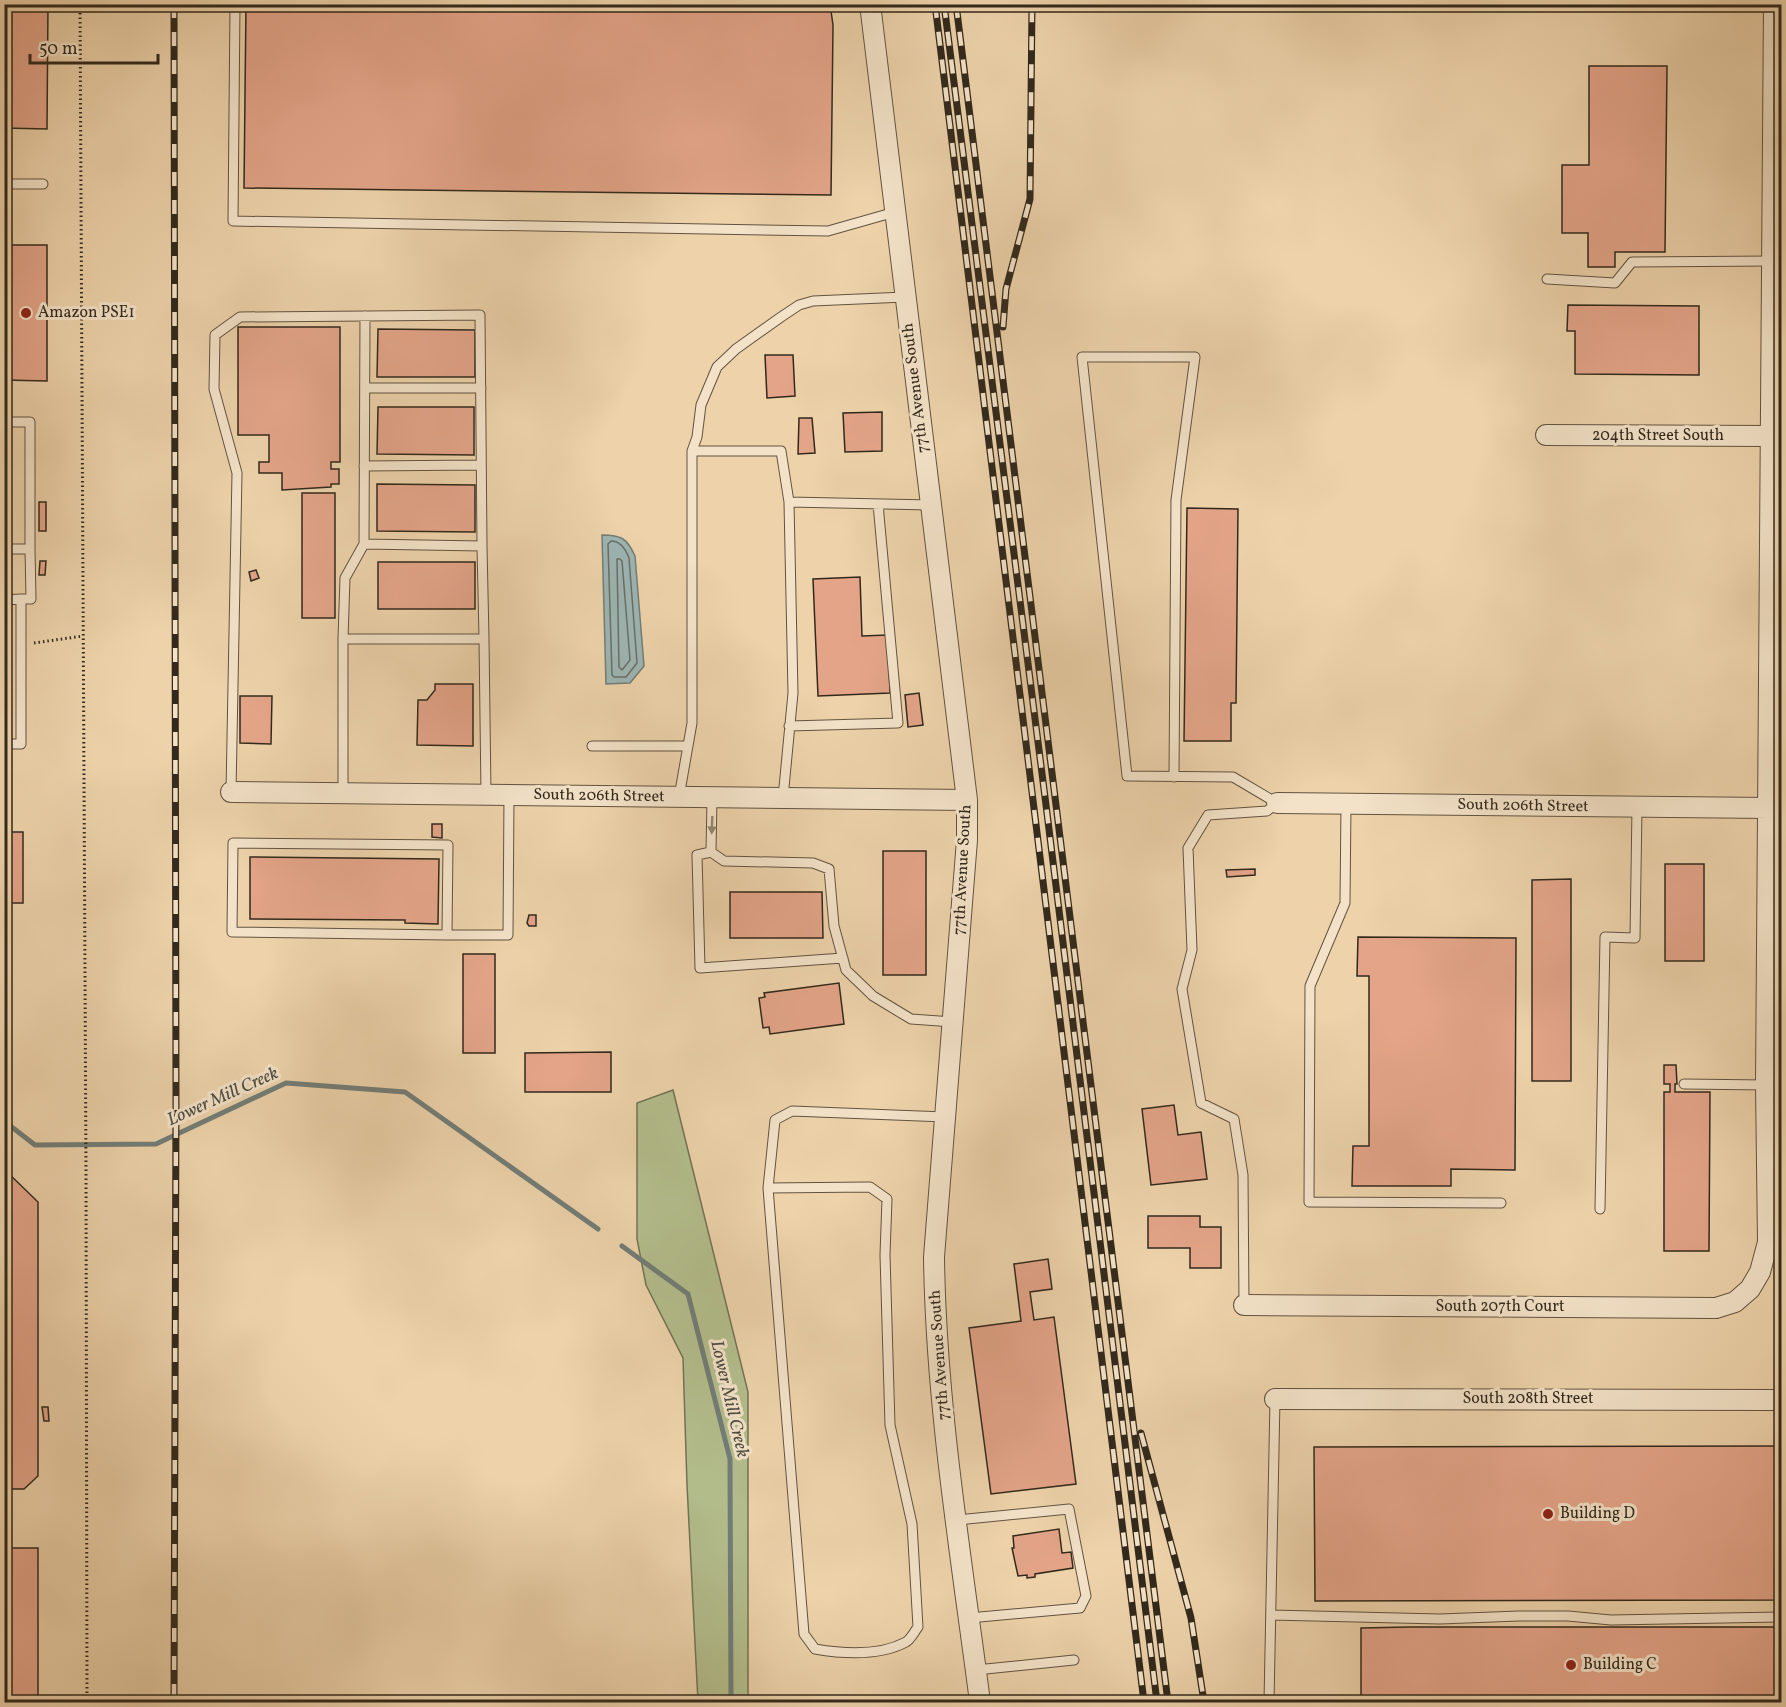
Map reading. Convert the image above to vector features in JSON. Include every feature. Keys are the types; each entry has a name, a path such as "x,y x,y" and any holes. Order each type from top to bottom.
{"street":[{"name":"77th Avenue South","path":"870,4 967,800 967,840 934,1257 934,1302 938,1370 980,1702"},
{"path":"1766,1085 1772,261 1777,185 1774,4"},
{"name":"204th Street South","path":"1546,435 1770,436"},
{"name":"South 206th Street","path":"231,792 967,800"},
{"name":"South 206th Street","path":"1277,803 1769,808"},
{"name":"South 207th Court","path":"1244,1305 1716,1308 1735,1302 1750,1289 1760,1272 1768,1242 1766,1085"},
{"name":"South 208th Street","path":"1275,1399 1782,1400"}],"lane":[{"path":"235,4 233,221 828,231 895,212"},
{"path":"4,184 43,184"},
{"path":"1547,279 1615,283 1632,262 1772,261"},
{"path":"679,797 692,723 692,451 698,437 701,405 717,367 736,349 799,305 813,301 905,297"},
{"path":"231,792 237,473 214,389 215,335 240,317 480,315 486,795"},
{"path":"343,793 345,578 364,544 365,316"},
{"path":"1174,777 1176,500 1195,357 1082,357 1127,776 1174,777 1233,777 1277,803 1267,811 1208,815 1188,848 1192,950 1182,989 1201,1103 1234,1119 1243,1175 1244,1305"},
{"path":"365,388 481,388"},
{"path":"4,422 30,422 31,599 4,600"},
{"path":"692,451 781,451 789,502 794,693 783,798"},
{"path":"364,466 481,465"},
{"path":"789,502 931,505"},
{"path":"789,726 898,723 878,504"},
{"path":"364,544 482,546"},
{"path":"4,549 30,549"},
{"path":"4,744 21,744 21,600"},
{"path":"343,639 484,639"},
{"path":"592,746 688,746"},
{"path":"447,934 448,845 233,843 232,932 508,935 509,795"},
{"path":"711,852 712,798"},
{"path":"1346,804 1346,903 1310,986 1310,1202 1501,1203"},
{"path":"1600,1209 1605,937 1635,938 1637,807"},
{"path":"843,958 700,968 697,855 711,852 724,861 813,863 829,869 834,926 843,958 846,970 873,996 911,1019 953,1022"},
{"path":"1684,1084 1766,1085"},
{"path":"768,1188 870,1187 887,1199 885,1255 890,1425 912,1524 918,1627 908,1641 885,1650 839,1653 815,1649 804,1634 768,1188 775,1120 792,1111 945,1117"},
{"path":"1269,1702 1275,1399"},
{"path":"957,1520 1069,1509 1086,1596 1080,1608 969,1618"},
{"path":"1271,1615 1440,1619 1568,1616 1611,1620 1782,1617"},
{"path":"976,1670 1074,1660"}],"path":[{"path":"80,4 87,1702"},
{"path":"21,645 83,636"}],"green space":[{"path":"673,1090 748,1392 748,1702 698,1702 683,1358 646,1285 637,1239 637,1103"}],"water":[{"path":"602,535 623,539 635,556 644,666 630,683 606,684"}],"building":[{"path":"4,4 48,4 47,129 4,128"},
{"path":"246,4 830,4 833,25 831,195 244,188"},
{"path":"1589,66 1667,66 1665,252 1615,252 1615,267 1588,267 1588,233 1562,233 1562,165 1589,165"},
{"name":"Amazon PSE1","path":"4,245 47,245 47,381 4,380"},
{"path":"1568,305 1699,306 1699,375 1575,374 1575,331 1567,331"},
{"path":"238,327 340,327 340,462 331,462 331,469 339,469 339,484 331,484 331,487 282,490 282,473 259,473 259,462 269,462 269,435 238,435"},
{"path":"378,329 475,330 475,377 377,377"},
{"path":"765,355 793,355 795,396 767,398"},
{"path":"378,407 474,407 474,455 377,454"},
{"path":"882,412 882,451 845,452 843,413"},
{"path":"799,418 812,418 815,453 798,454"},
{"path":"377,484 475,485 475,532 377,531"},
{"path":"302,493 335,493 335,618 302,618"},
{"path":"39,502 46,502 46,531 39,531"},
{"path":"1187,508 1238,509 1236,703 1231,703 1231,741 1184,741"},
{"path":"40,561 46,561 45,575 39,575"},
{"path":"378,562 475,562 475,609 378,609"},
{"path":"256,570 259,578 251,581 249,572"},
{"path":"860,577 862,636 888,635 890,693 818,696 813,579"},
{"path":"435,684 473,684 473,746 417,745 418,700 427,700 435,690"},
{"path":"919,693 923,725 908,727 905,695"},
{"path":"240,696 272,696 271,744 240,743"},
{"path":"432,824 442,824 442,838 432,837"},
{"path":"4,832 23,832 23,903 4,903"},
{"path":"883,851 926,851 926,975 883,975"},
{"path":"250,857 439,859 438,924 405,923 405,920 250,919"},
{"path":"1665,864 1704,864 1704,961 1665,961"},
{"path":"1255,869 1255,875 1227,877 1226,870"},
{"path":"1571,879 1571,1081 1532,1081 1532,880"},
{"path":"730,892 822,892 823,938 730,938"},
{"path":"529,915 536,915 536,926 529,926 527,923"},
{"path":"1358,937 1516,938 1515,1170 1451,1169 1451,1186 1352,1186 1353,1146 1369,1146 1369,976 1357,976"},
{"path":"463,954 495,954 495,1053 463,1053"},
{"path":"839,983 844,1024 770,1034 769,1027 763,1028 759,998 765,997 764,993"},
{"path":"611,1052 611,1092 525,1092 525,1053"},
{"path":"1664,1065 1676,1065 1675,1092 1710,1092 1709,1251 1664,1251 1664,1092 1670,1092 1670,1084 1664,1084"},
{"path":"1174,1105 1178,1135 1201,1132 1207,1179 1151,1185 1142,1109"},
{"path":"4,1169 38,1202 38,1476 24,1489 4,1489"},
{"path":"1148,1216 1200,1216 1200,1227 1221,1227 1221,1268 1190,1268 1190,1248 1148,1248"},
{"path":"1048,1259 1052,1289 1030,1292 1034,1320 1054,1317 1076,1484 991,1494 969,1328 1021,1321 1014,1264"},
{"path":"42,1407 48,1407 49,1421 44,1421"},
{"name":"Building D","path":"1782,1446 1782,1581 1779,1581 1779,1600 1315,1601 1314,1447"},
{"path":"1059,1529 1062,1553 1071,1552 1073,1568 1035,1574 1035,1577 1018,1576 1012,1548 1014,1548 1013,1536"},
{"path":"4,1548 38,1548 38,1702 4,1702"},
{"name":"Building C","path":"1782,1627 1782,1702 1361,1702 1361,1628"}],"waterway":[{"name":"Lower Mill Creek","path":"4,1121 35,1145 156,1144 286,1083 405,1092 598,1229"},
{"name":"Lower Mill Creek","path":"622,1246 688,1294 730,1459 731,1702"}],"railway":[{"path":"174,4 176,1102 174,1702"},
{"path":"935,4 1144,1702"},
{"path":"944,4 1157,1702"},
{"path":"956,4 1168,1702"},
{"path":"1003,327 1006,289 1030,199 1032,4"},
{"path":"1141,1433 1191,1618 1204,1702"}],"place":[{"name":"Amazon PSE1","path":"26,313"},
{"name":"Building D","path":"1548,1514"},
{"name":"Building C","path":"1571,1665"}]}
